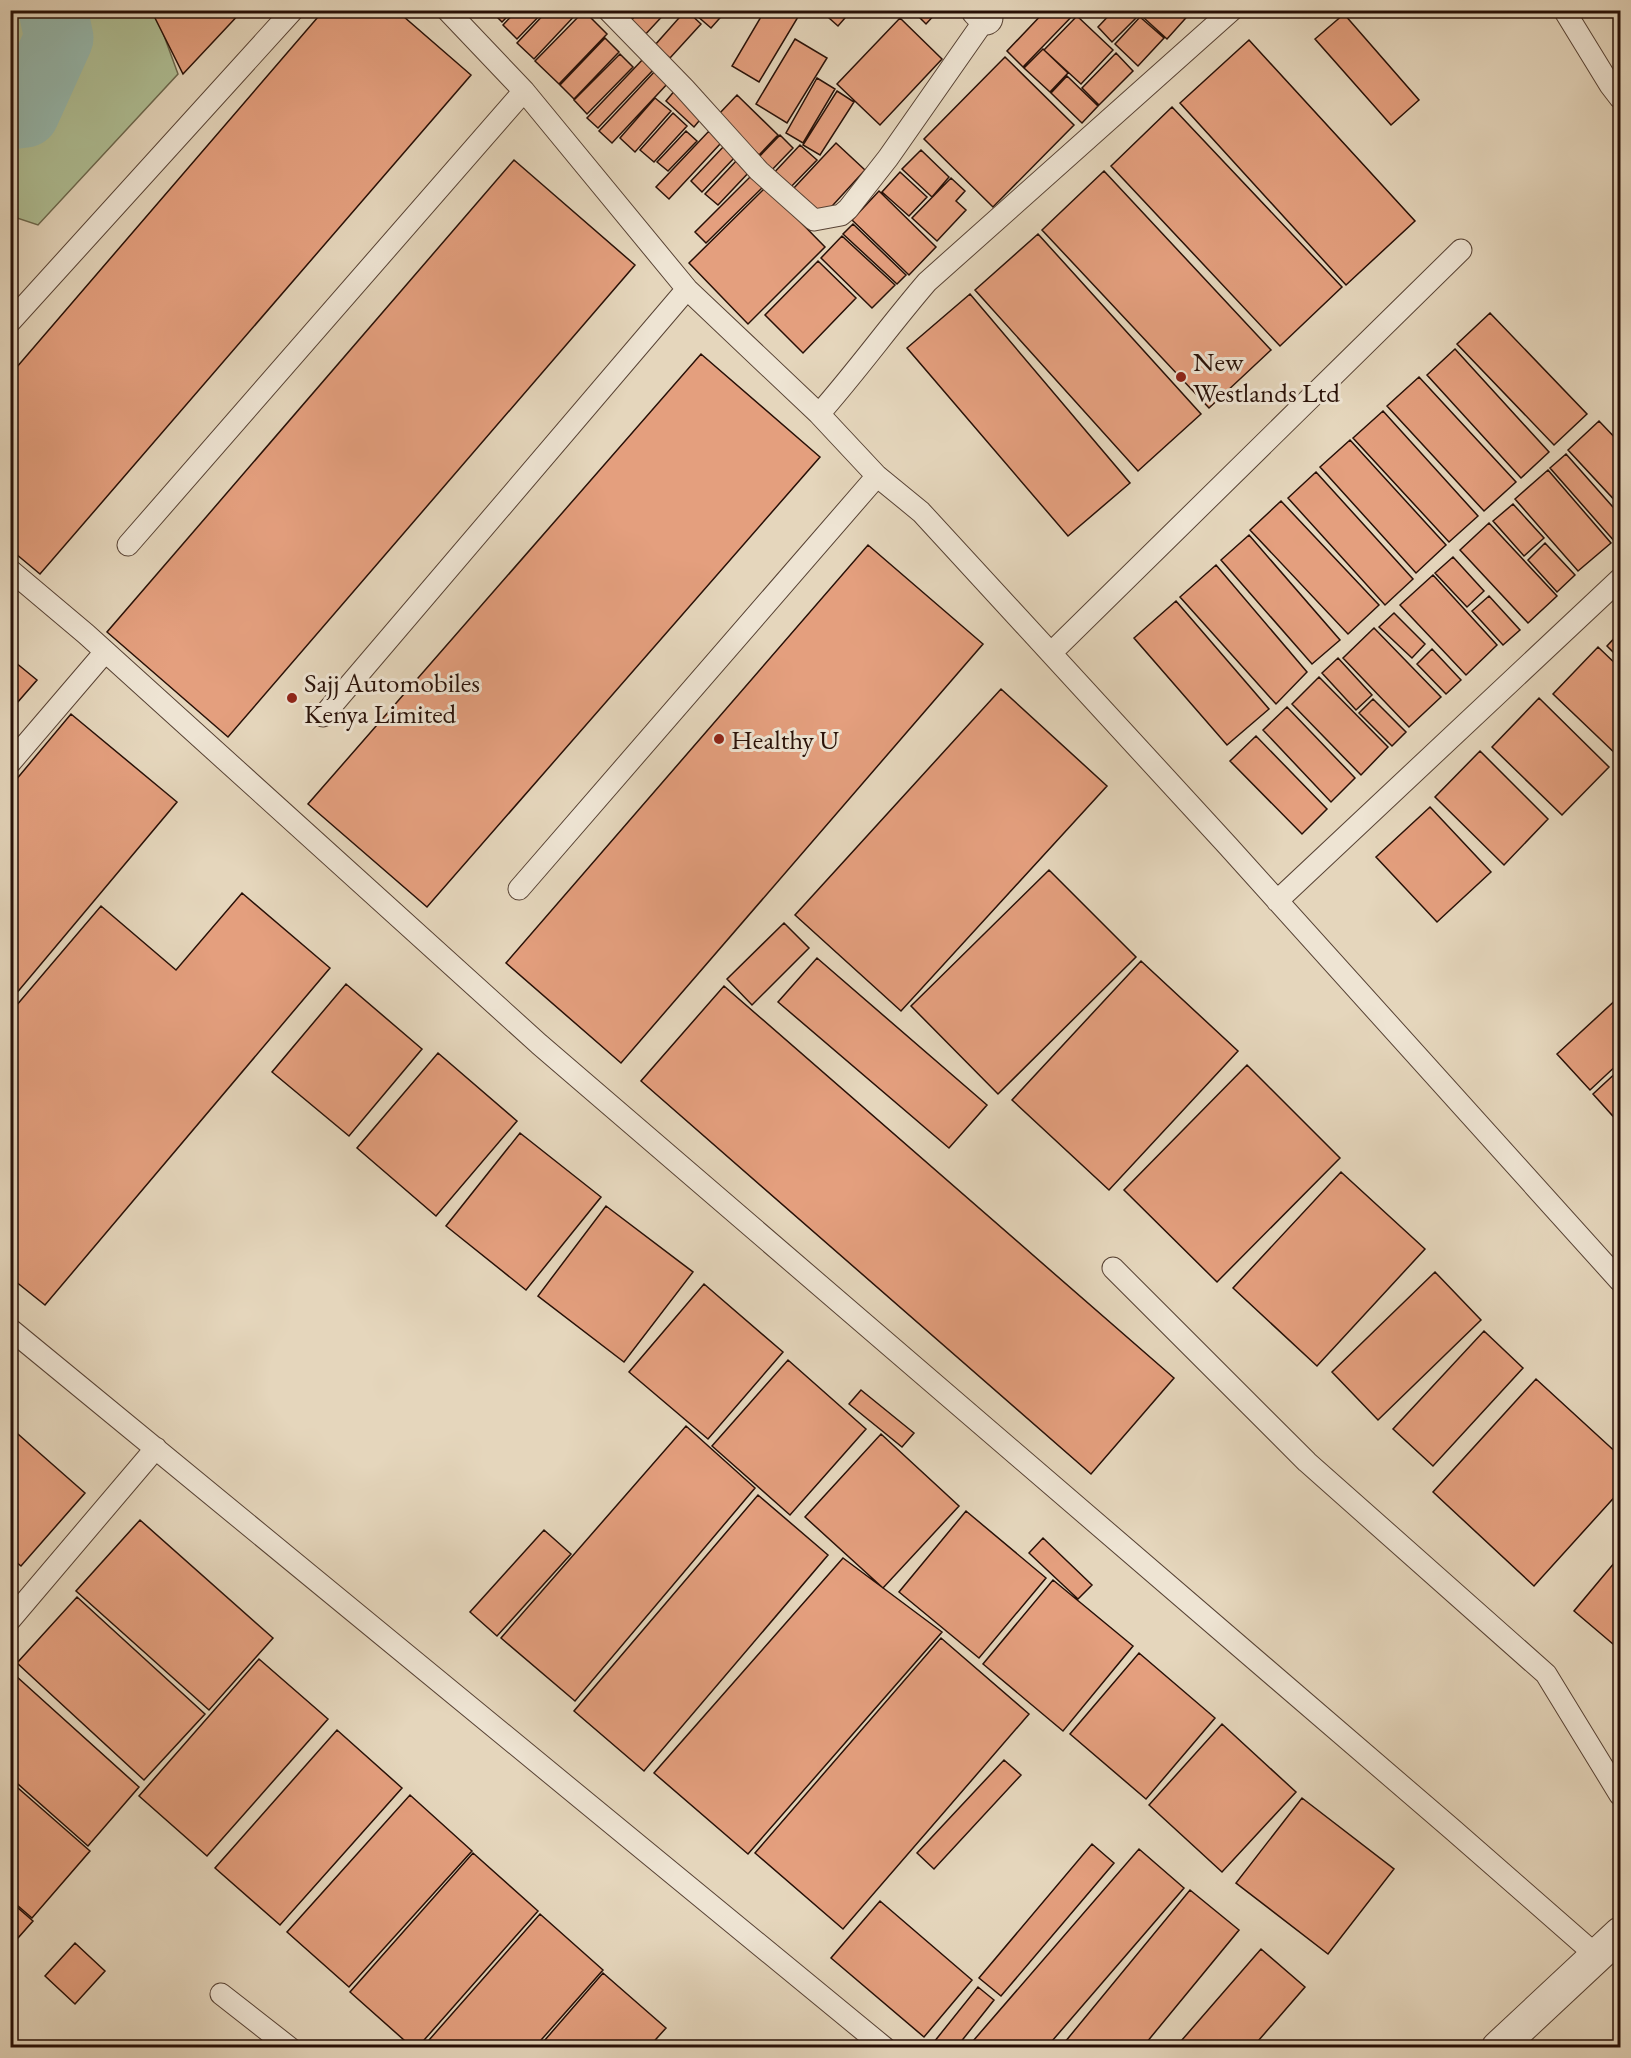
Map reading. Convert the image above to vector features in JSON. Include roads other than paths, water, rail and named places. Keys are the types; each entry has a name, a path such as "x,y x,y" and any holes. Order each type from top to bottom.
{"street":[{"path":"1498,2048 1620,1934"}],"lane":[{"path":"10,322 293,10"},
{"path":"447,10 524,91 687,289 819,414 878,476 921,512 1620,1281"},
{"path":"608,10 684,88 759,171 814,219 841,215 848,209 888,158 986,13"},
{"path":"819,414 852,377 899,314 927,282 1232,10"},
{"path":"1563,10 1620,98"},
{"path":"128,545 524,91"},
{"path":"1051,653 1461,250"},
{"path":"323,716 687,289"},
{"path":"519,890 878,476"},
{"path":"10,570 105,652 548,1051 1597,1956"},
{"path":"1277,901 1620,579"},
{"path":"10,763 105,652"},
{"path":"1113,1268 1307,1462 1546,1674 1620,1795"},
{"path":"10,1329 885,2048"},
{"path":"10,1620 156,1448"},
{"path":"221,1994 290,2048"}],"waterway":[{"path":"10,115 25,113 59,38 53,10"}],"place":[{"name":"New Westlands Ltd","path":"1181,377"},
{"name":"Sajj Automobiles Kenya Limited","path":"292,698"},
{"name":"Healthy U","path":"719,739"}]}
